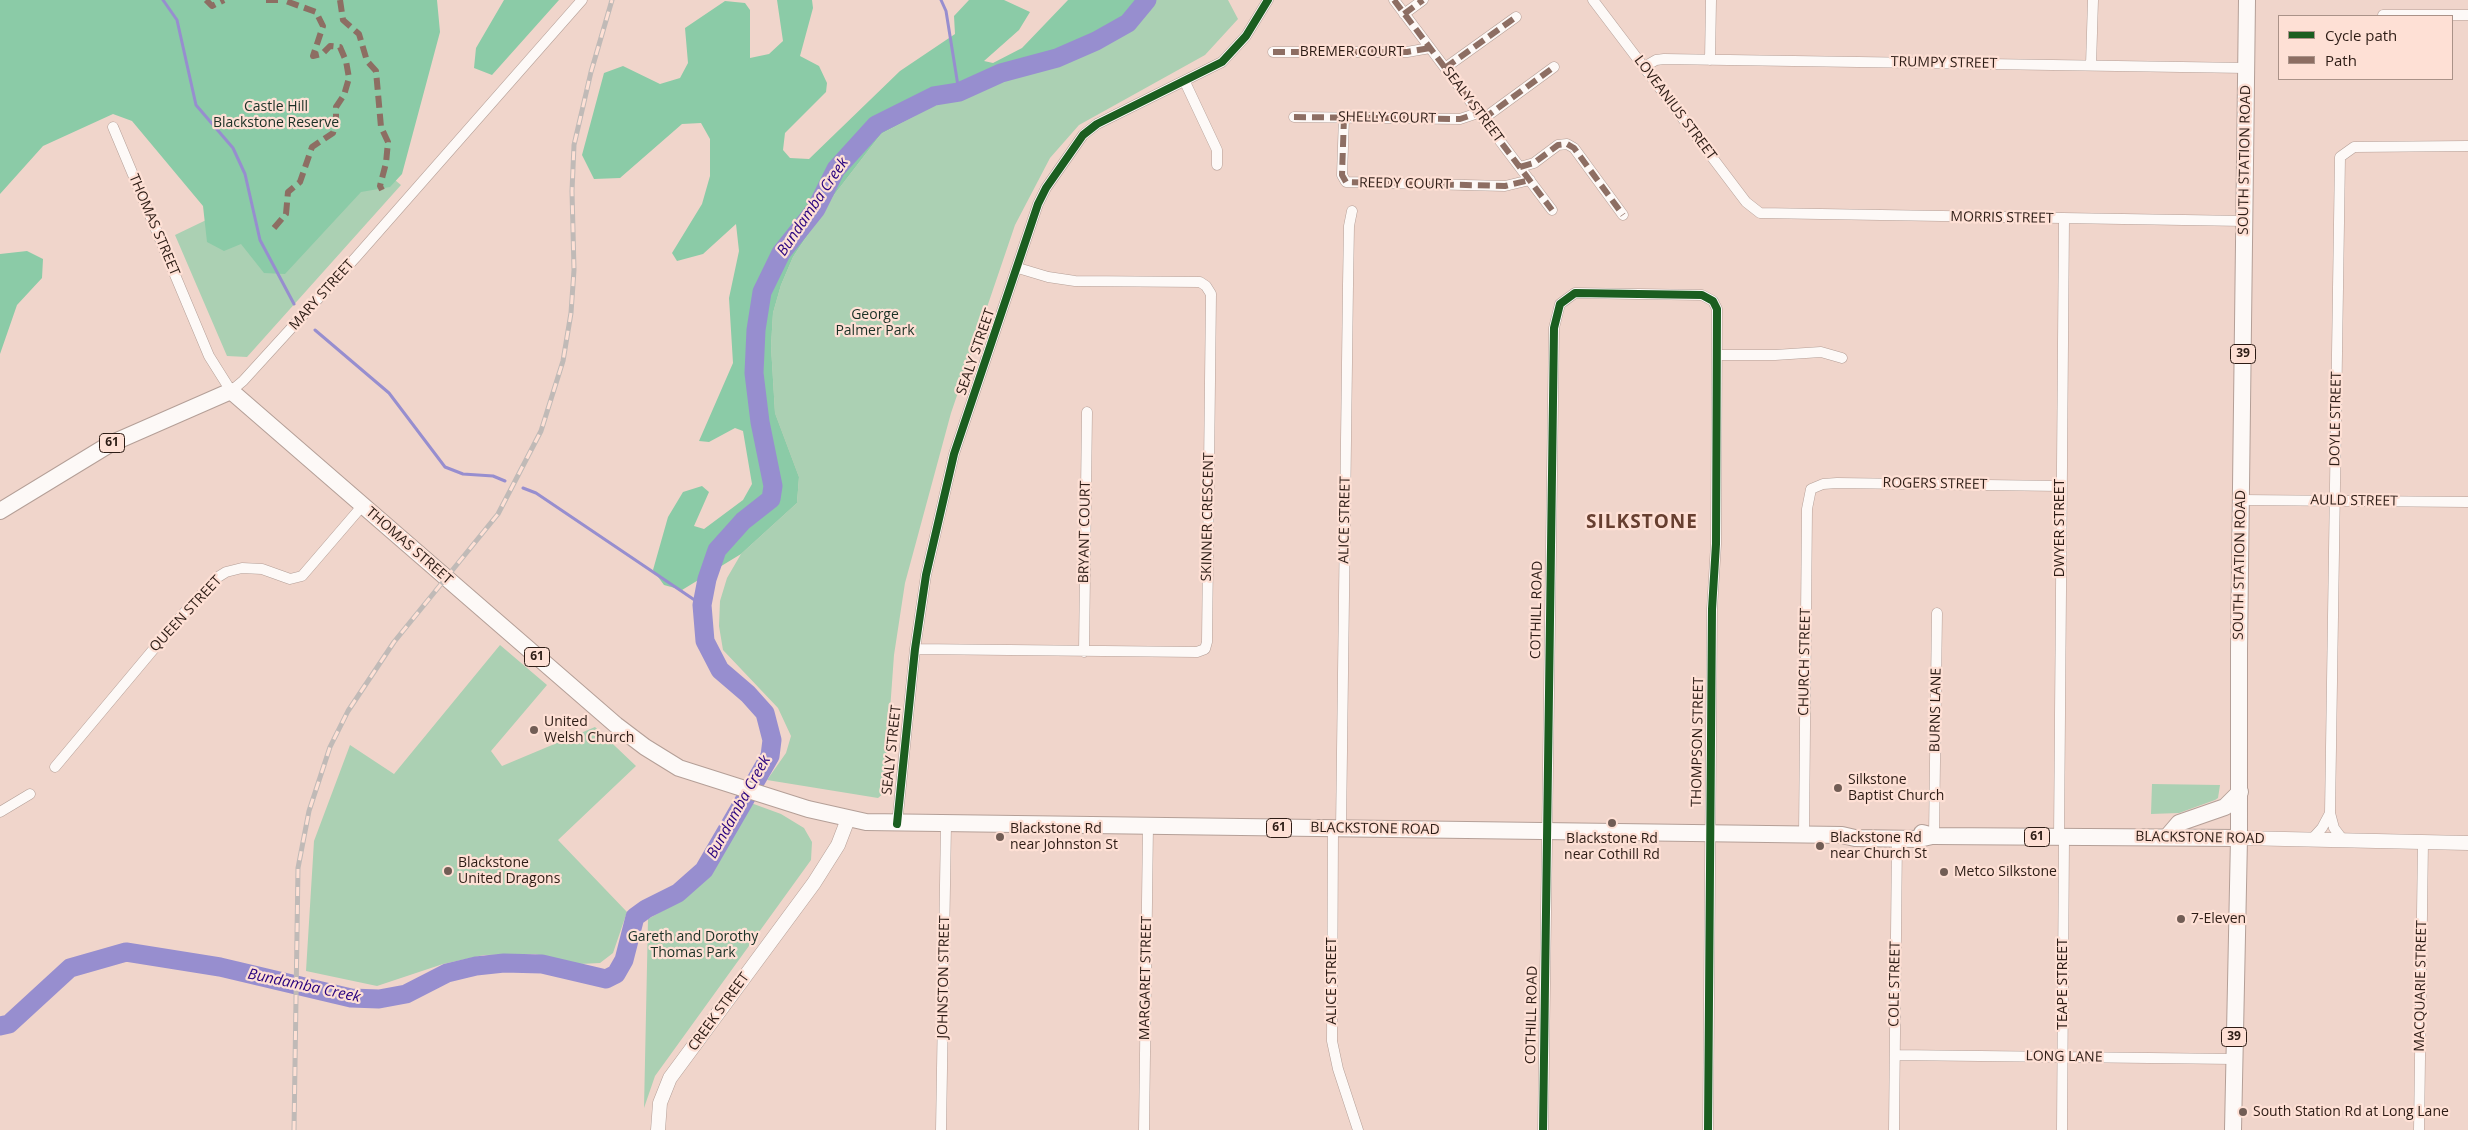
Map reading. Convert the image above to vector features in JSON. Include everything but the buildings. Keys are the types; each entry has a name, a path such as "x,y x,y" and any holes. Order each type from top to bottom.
{"main road":[{"name":"SOUTH STATION ROAD","path":"2233,1130 2240,792 2241,500 2247,0"},
{"name":"THOMAS STREET","path":"232,391 623,730 679,768 785,802 848,819"},
{"name":"MARY STREET","path":"0,511 110,444 232,391"},
{"path":"2168,837 2179,823 2225,807 2240,792"},
{"name":"BLACKSTONE ROAD","path":"848,819 897,824 1804,835 1842,835 1855,832 1919,832 1933,836"},
{"name":"CREEK STREET","path":"658,1130 660,1102 670,1078 814,883 838,845 848,819"},
{"name":"BLACKSTONE ROAD","path":"1842,835 1855,838 1919,839 1933,836 2168,837 2468,843"}],"street":[{"name":"MARY STREET","path":"232,391 357,256 582,0"},
{"name":"SEALY STREET","path":"897,824 915,649 926,575 954,454 1046,188 1083,135 1097,124 1222,62 1246,36 1268,0"},
{"name":"SEALY STREET","path":"1394,0 1552,210"},
{"path":"1404,14 1423,0"},
{"name":"LOVEANIUS STREET","path":"1593,0 1746,202 1760,214"},
{"path":"1710,60 1711,0"},
{"path":"2091,65 2092,0"},
{"path":"2383,15 2468,15"},
{"path":"1445,68 1516,17"},
{"name":"BREMER COURT","path":"1273,52 1407,52 1430,48"},
{"name":"TRUMPY STREET","path":"1644,67 1656,60 1710,60 2246,68"},
{"name":"SHELLY COURT","path":"1294,117 1460,119 1480,116 1554,67"},
{"path":"1185,82 1217,150 1217,165"},
{"name":"REEDY COURT","path":"1344,117 1342,175 1346,182 1505,186 1530,180"},
{"name":"THOMAS STREET","path":"112,127 209,356 232,391"},
{"path":"1520,167 1529,166 1558,145 1567,144 1579,154 1623,215"},
{"name":"DOYLE STREET","path":"2343,840 2334,828 2330,813 2340,156 2354,147 2468,146"},
{"name":"ALICE STREET","path":"1352,211 1349,226 1332,1041 1338,1069 1358,1130"},
{"name":"MORRIS STREET","path":"1760,214 2244,221"},
{"name":"DWYER STREET","path":"2061,838 2060,486 2064,219"},
{"name":"SKINNER CRESCENT","path":"915,649 1197,652 1205,649 1207,642 1211,294 1206,286 1200,282 1074,281 1048,278 1018,268"},
{"name":"COTHILL ROAD","path":"1543,1130 1552,372 1554,328 1560,304 1575,293 1709,297 1717,309 1718,355"},
{"path":"1718,355 1775,355 1821,352 1842,358"},
{"name":"THOMPSON STREET","path":"1708,1130 1710,833 1718,355"},
{"name":"BRYANT COURT","path":"1084,652 1087,412"},
{"name":"ROGERS STREET","path":"1811,490 1823,484 1837,483 2060,486"},
{"name":"CHURCH STREET","path":"1804,835 1807,509 1811,490"},
{"name":"AULD STREET","path":"2241,500 2468,502"},
{"name":"QUEEN STREET","path":"55,767 182,614 218,577 242,568 262,569 290,579 302,576 363,506"},
{"name":"BURNS LANE","path":"1933,836 1937,613"},
{"path":"0,812 30,794"},
{"path":"2312,839 2322,828 2330,813"},
{"name":"JOHNSTON STREET","path":"941,1130 946,824"},
{"name":"MARGARET STREET","path":"1144,1130 1148,826"},
{"name":"COLE STREET","path":"1894,1130 1897,838"},
{"name":"TEAPE STREET","path":"2061,838 2062,1130"},
{"name":"MACQUARIE STREET","path":"2419,1130 2423,842"},
{"name":"LONG LANE","path":"1895,1055 2234,1058"}],"green space":[{"name":"Castle Hill Blackstone Reserve","path":"0,0 437,0 440,32 402,174 390,187 361,192 285,274 264,273 241,244 224,251 207,242 203,206 132,121 113,114 43,146 0,194"},
{"path":"504,0 559,0 492,75 474,68 476,48"},
{"path":"777,0 812,0 813,8 800,56 819,66 827,83 826,92 785,133 783,150 790,158 809,159 900,71 955,34 954,16 969,0 1004,0 1030,12 1019,30 984,61 993,63 1022,48 1068,0 1155,0 1132,29 1061,65 959,92 881,134 834,195 793,257 781,285 773,313 771,346 775,413 799,477 797,503 741,554 682,590 664,585 653,570 668,517 683,492 702,486 709,492 694,526 704,529 743,500 752,484 743,431 735,428 709,442 699,441 733,363 729,298 739,251 736,224 703,254 677,261 672,253 702,204 710,176 710,139 701,123 682,124 620,178 594,179 582,155 604,73 623,66 660,84 680,78 688,63 685,28 725,1 745,3 750,10 750,58 769,54 783,41"},
{"name":"George Palmer Park","path":"1155,0 1228,0 1238,19 1205,55 1079,125 1050,158 1015,225 951,413 905,583 894,655 884,793 878,798 767,780 786,753 791,736 778,708 723,650 719,626 720,601 727,578 741,554 797,503 799,477 775,413 771,346 773,313 781,285 793,257 834,195 881,134 959,92 1061,65 1132,29"},
{"path":"356,148 401,185 247,357 227,356 175,235"},
{"path":"27,251 43,259 42,278 17,305 0,354 0,254"},
{"path":"500,645 547,685 491,751 502,766 595,727 636,766 558,840 627,912 613,953 600,963 580,964 535,954 484,955 443,964 377,986 306,971 314,841 350,745 394,774"},
{"path":"2152,784 2220,785 2218,798 2215,800 2179,813 2151,814"},
{"name":"Gareth and Dorothy Thomas Park","path":"751,803 781,814 804,828 812,842 811,860 655,1076 644,1108 648,919 682,900 711,871"}],"waterway":[{"path":"163,0 177,20 196,105 233,148 245,174 260,240 294,304"},
{"path":"941,0 946,11 959,92"},
{"name":"Bundamba Creek","path":"0,1026 9,1024 70,968 126,952 220,967 351,998 379,999 406,994 447,973 476,966 504,963 542,964 606,979 616,974 624,960 635,917 646,909 678,893 704,870 770,756 772,740 765,713 748,694 720,670 705,641 702,605 707,579 717,550 743,521 771,499 773,486 760,422 754,373 756,330 762,292 781,253 816,209 836,169 876,125 934,96 959,92 1001,73 1057,58 1096,41 1128,23 1147,0"},
{"path":"315,330 389,393 445,467 463,474 493,476 505,481"},
{"path":"523,488 536,493 702,605"}],"railway":[{"path":"294,1130 298,868 309,811 330,747 348,711 394,642 498,514 541,431 563,361 571,313 574,270 572,191 574,145 591,72 612,0"}],"marked path":[{"path":"206,0 212,6 224,0"},
{"path":"266,0 279,0"},
{"path":"274,228 286,214 288,192 300,182 312,147 333,133 336,122 336,107 344,95 349,78 346,61 340,47 330,46 322,54 313,56 323,26 316,12 283,0"},
{"path":"340,0 343,20 359,34 367,61 376,71 381,127 388,142 386,163 380,186 382,190"},
{"path":"1394,0 1552,210"},
{"path":"1404,14 1423,0"},
{"path":"1445,68 1516,17"},
{"path":"1273,52 1407,52 1430,48"},
{"path":"1483,119 1554,67"},
{"path":"1294,117 1460,119 1478,113"},
{"path":"1344,117 1342,175 1346,182 1505,186 1530,180"},
{"path":"1520,167 1534,163 1558,145 1567,144 1574,148 1623,215"}],"cycle path":[{"path":"897,824 915,649 926,575 954,454 1038,204 1046,188 1083,135 1097,124 1222,62 1246,36 1268,0"},
{"path":"1543,1130 1554,328 1560,304 1575,293 1702,295 1713,301 1717,309 1716,544 1712,609 1708,1130"}],"place":[{"name":"United Welsh Church","path":"534,730"},
{"name":"Silkstone Baptist Church","path":"1838,788"},
{"name":"Blackstone Rd near Cothill Rd","path":"1612,823"},
{"name":"Blackstone Rd near Johnston St","path":"1000,837"},
{"name":"Blackstone Rd near Church St","path":"1820,846"},
{"name":"Blackstone United Dragons","path":"448,871"},
{"name":"Metco Silkstone","path":"1944,872"},
{"name":"7-Eleven","path":"2181,919"},
{"name":"South Station Rd at Long Lane","path":"2243,1112"}],"district":[{"name":"SILKSTONE","path":"1642,523"}]}
